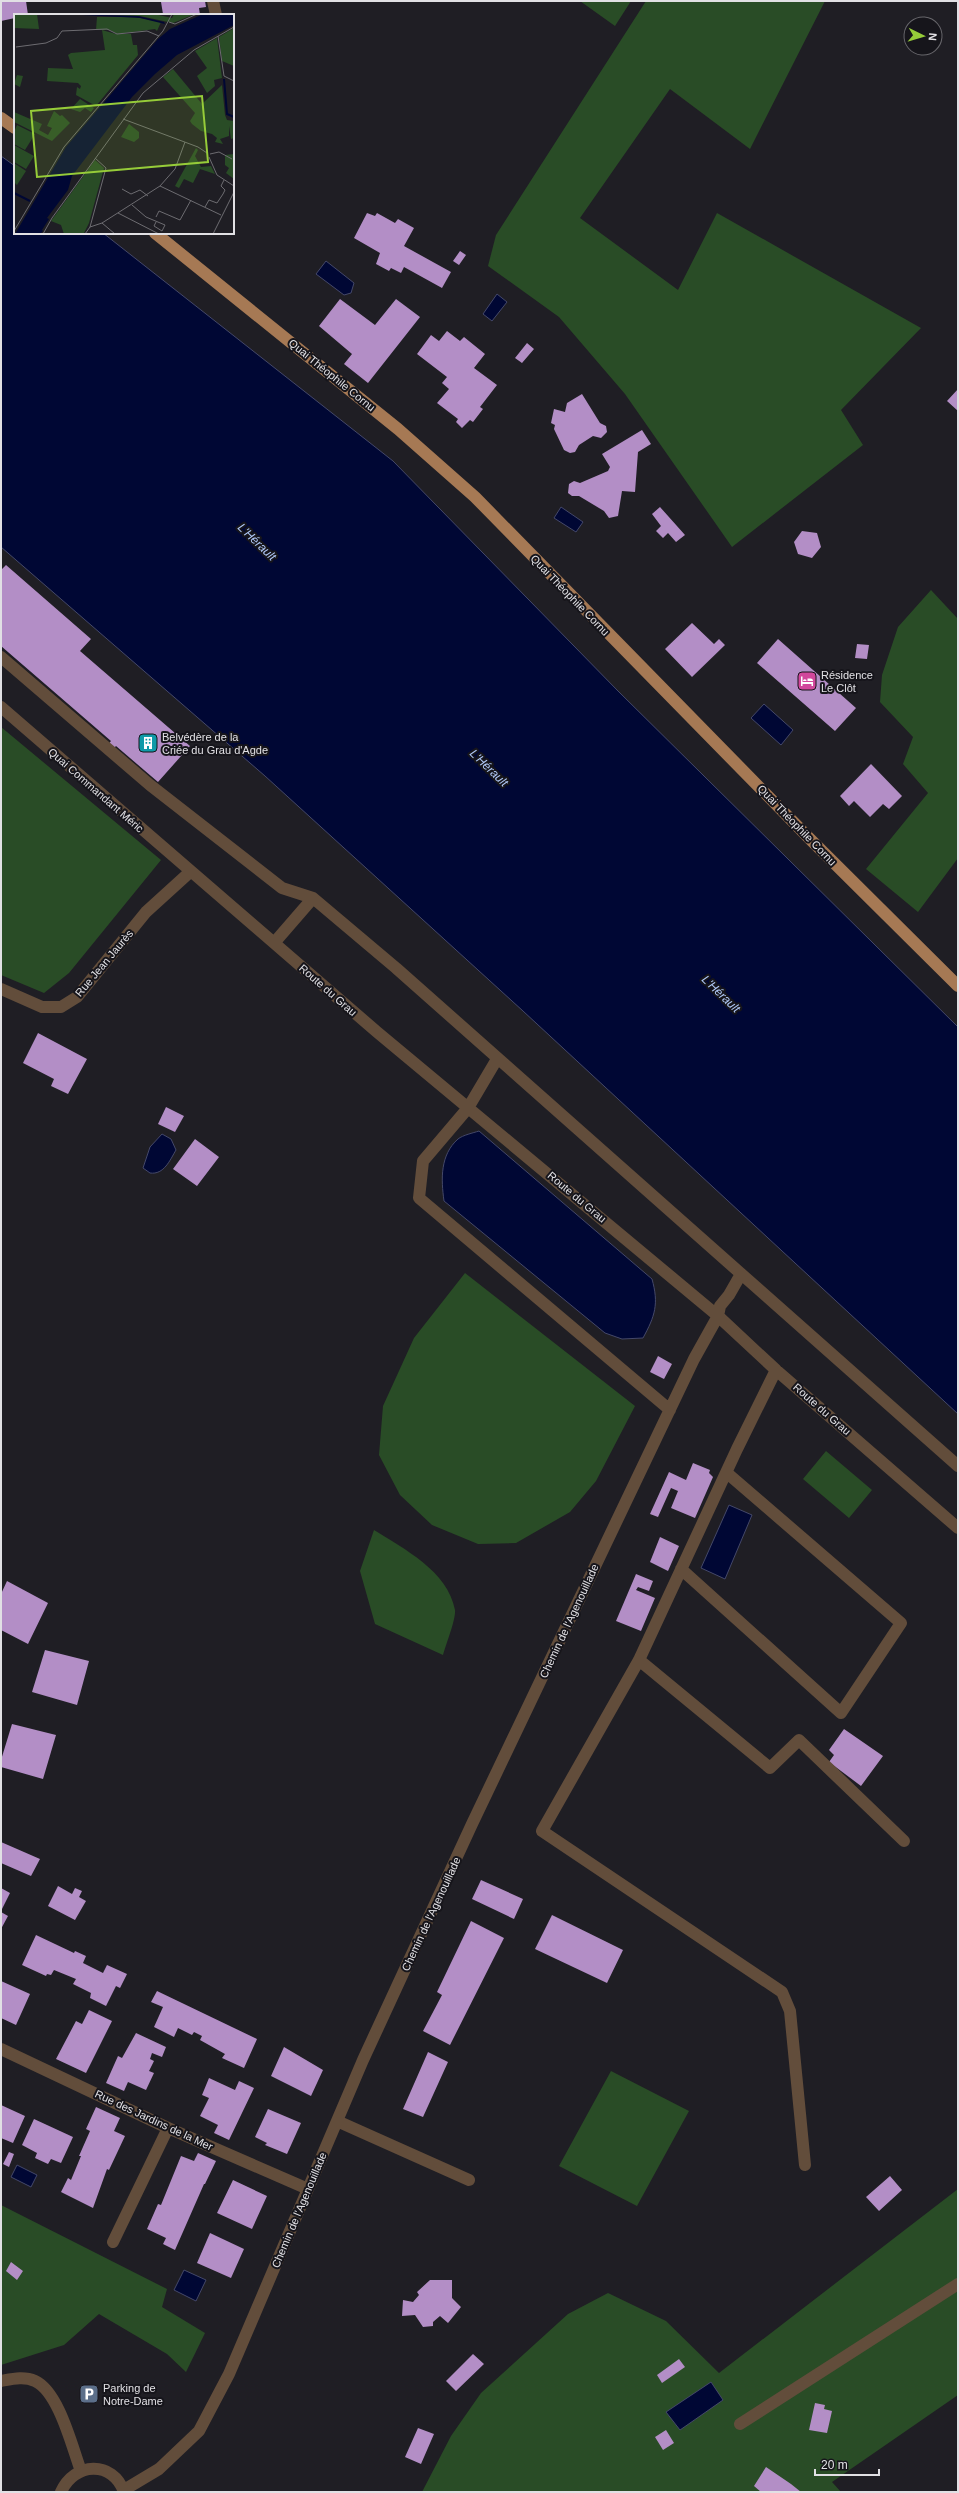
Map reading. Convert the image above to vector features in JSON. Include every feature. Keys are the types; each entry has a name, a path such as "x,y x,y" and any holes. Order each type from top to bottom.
{"main road":[{"path":"1,118 14,127"},
{"name":"Quai Théophile Cornu","path":"156,234 398,428 475,497 810,839 958,986"}],"street":[{"path":"213,1 216,14"},
{"path":"1,657 150,785 282,888 313,898 958,1466"},
{"name":"Quai Commandant Méric","path":"1,707 190,872"},
{"name":"Route du Grau","path":"190,872 376,1032 718,1316 776,1370 958,1528"},
{"name":"Rue Jean Jaurès","path":"1,989 42,1007 61,1007 77,997 146,912 190,872"},
{"path":"274,943 313,898"},
{"path":"497,1059 468,1108 423,1161 419,1198 670,1410"},
{"name":"Chemin de l'Agenouillade","path":"124,2491 159,2469 199,2431 229,2374 337,2122 472,1824 670,1410 718,1316 720,1306 730,1295 741,1274"},
{"path":"776,1370 737,1449 639,1660 542,1831 782,1992 790,2011 805,2165"},
{"path":"681,1569 840,1713 901,1623 727,1473"},
{"path":"639,1660 770,1768 799,1740 904,1841"},
{"name":"Rue des Jardins de la Mer","path":"1,2049 168,2128 308,2189"},
{"path":"337,2122 468,2180"},
{"path":"113,2242 168,2128"},
{"path":"740,2424 958,2284"},
{"path":"1,2380 20,2378 36,2381 53,2398 81,2471"},
{"path":"61,2492 72,2476 81,2471 98,2469 109,2472 118,2480 124,2491"}],"green space":[{"path":"580,1 631,1 615,26"},
{"path":"646,1 825,1 750,149 670,89 580,218 678,290 717,213 921,328 841,410 863,445 732,547 625,394 559,317 488,266 496,235"},
{"path":"931,590 958,619 958,858 918,912 866,869 928,793 903,764 913,737 880,702 882,675 898,627"},
{"path":"1,727 161,860 69,973 44,993 1,975"},
{"path":"465,1273 635,1406 596,1481 570,1512 516,1543 478,1544 432,1525 400,1495 379,1455 383,1406 414,1338"},
{"path":"826,1451 872,1490 849,1518 803,1479"},
{"path":"374,1530 423,1562 444,1584 451,1596 455,1614 443,1655 375,1624 360,1571"},
{"path":"611,2071 689,2111 637,2206 559,2166"},
{"path":"958,2189 958,2395 832,2482 841,2492 422,2492 451,2436 481,2393 568,2314 608,2293 666,2321 719,2373"},
{"path":"1,2205 167,2289 162,2307 205,2333 186,2372 167,2354 99,2314 64,2345 1,2365"}],"water":[{"name":"L'Hérault","path":"1,156 14,165 14,234 104,234 393,461 618,691 958,1027 958,1414 523,1011 265,776 1,547"},
{"path":"326,261 354,283 351,293 344,295 316,274"},
{"path":"497,294 507,302 492,321 483,314"},
{"path":"561,507 583,522 576,532 554,518"},
{"path":"764,704 793,730 781,745 751,718"},
{"path":"479,1131 652,1279 655,1296 655,1310 643,1338 622,1339 605,1333 444,1201 442,1176 448,1152 458,1139 465,1135"},
{"path":"162,1134 171,1139 176,1150 163,1169 159,1172 150,1173 143,1168 150,1147"},
{"path":"729,1505 752,1515 725,1579 701,1568"},
{"path":"17,2165 37,2175 31,2187 11,2177"},
{"path":"184,2270 206,2280 196,2301 174,2290"},
{"path":"711,2382 723,2400 680,2430 666,2412"}],"building":[{"path":"1,1 26,1 28,14 14,14 14,18 1,21"},
{"path":"205,1 206,7 199,8 200,14 163,14 161,2"},
{"path":"367,213 375,216 377,213 395,223 398,219 414,228 404,246 451,272 442,288 404,267 401,273 391,268 389,271 376,264 380,253 354,238"},
{"path":"460,251 466,255 459,265 453,261"},
{"path":"340,299 375,325 396,299 420,317 368,383 344,364 352,354 319,326"},
{"path":"447,331 460,341 464,337 485,354 474,368 497,385 480,407 483,409 473,422 470,420 462,428 456,422 458,419 437,403 449,389 442,383 447,377 417,354 431,335 439,341"},
{"path":"527,343 534,349 522,363 515,358"},
{"path":"958,389 958,411 947,401"},
{"path":"582,394 600,423 606,426 607,432 601,438 593,436 579,445 575,452 570,453 564,450 554,429 555,425 551,423 554,409 565,412 567,403"},
{"path":"642,430 651,444 638,452 635,492 622,491 618,516 609,518 604,511 579,496 572,496 568,493 569,484 574,481 580,483 608,471 610,467 602,454"},
{"path":"660,507 685,535 676,542 668,533 663,538 656,531 661,526 652,514"},
{"path":"802,531 817,533 821,547 812,558 798,554 794,542"},
{"path":"6,565 91,639 80,651 190,746 158,782 116,746 112,750 107,746 111,741 1,646 1,570"},
{"path":"692,623 714,644 719,639 725,645 692,677 665,649"},
{"path":"778,639 856,708 835,731 757,663"},
{"path":"857,644 869,645 867,659 855,658"},
{"path":"871,764 902,796 889,809 883,804 870,817 854,801 849,806 840,796"},
{"path":"38,1033 87,1059 68,1094 51,1086 54,1079 23,1063"},
{"path":"166,1107 184,1116 175,1132 158,1124"},
{"path":"195,1139 219,1157 197,1186 173,1169"},
{"path":"658,1356 672,1364 664,1379 650,1372"},
{"path":"693,1463 710,1470 709,1473 713,1477 695,1518 671,1508 678,1491 671,1488 658,1517 650,1514 669,1472 686,1480"},
{"path":"660,1537 679,1546 668,1571 650,1562"},
{"path":"636,1574 653,1581 649,1591 638,1587 636,1590 655,1598 641,1631 616,1621"},
{"path":"7,1581 48,1603 28,1644 1,1630 1,1594"},
{"path":"45,1650 89,1661 77,1705 32,1692"},
{"path":"12,1724 56,1735 43,1779 1,1767 1,1760"},
{"path":"844,1729 883,1756 861,1786 829,1762 834,1755 829,1750"},
{"path":"1,1842 40,1859 31,1876 1,1863"},
{"path":"481,1880 523,1899 514,1919 472,1899"},
{"path":"58,1886 72,1894 75,1888 82,1891 79,1897 86,1901 75,1920 48,1906"},
{"path":"1,1888 10,1893 1,1911"},
{"path":"1,1912 8,1916 1,1929"},
{"path":"552,1915 623,1950 607,1983 535,1949"},
{"path":"471,1921 504,1938 450,2045 423,2031 442,1995 437,1992"},
{"path":"36,1935 74,1953 75,1951 86,1956 83,1963 103,1973 107,1965 127,1974 120,1988 116,1986 106,2006 90,1998 91,1993 73,1984 76,1979 54,1970 51,1975 47,1974 46,1976 22,1965"},
{"path":"1,1981 30,1994 16,2025 1,2018"},
{"path":"157,1991 257,2039 244,2068 222,2058 225,2054 200,2040 202,2036 194,2032 192,2035 178,2028 174,2037 154,2027 163,2007 151,2002"},
{"path":"89,2010 112,2021 86,2073 56,2059 76,2021 82,2024"},
{"path":"136,2033 166,2047 162,2057 152,2053 150,2059 154,2061 149,2071 154,2073 146,2090 128,2082 124,2091 106,2083 118,2056 122,2058"},
{"path":"284,2047 323,2070 311,2096 271,2076"},
{"path":"428,2052 448,2062 423,2117 403,2109"},
{"path":"209,2078 235,2090 239,2081 254,2088 229,2140 214,2133 218,2125 200,2116 209,2098 202,2095"},
{"path":"1,2105 25,2116 13,2143 1,2138"},
{"path":"96,2107 120,2118 114,2131 125,2136 109,2170 107,2169 93,2208 61,2192 68,2178 71,2180 81,2156 79,2156 90,2131 86,2129"},
{"path":"268,2109 301,2123 287,2154 265,2145 267,2143 255,2137"},
{"path":"34,2119 73,2137 61,2163 51,2159 48,2164 35,2158 37,2153 22,2145"},
{"path":"9,2152 14,2154 9,2167 3,2164"},
{"path":"198,2153 216,2161 204,2184 175,2250 163,2244 166,2238 147,2229 158,2204 161,2205 181,2156 194,2161"},
{"path":"890,2176 902,2190 879,2211 866,2197"},
{"path":"233,2180 267,2196 252,2229 217,2213"},
{"path":"210,2233 244,2249 231,2278 197,2263"},
{"path":"11,2262 23,2271 17,2280 6,2271"},
{"path":"430,2280 452,2280 452,2298 461,2307 448,2323 440,2316 433,2322 433,2326 423,2327 415,2315 402,2316 403,2300 413,2302 419,2295 417,2292"},
{"path":"473,2354 484,2364 456,2391 446,2381"},
{"path":"679,2359 685,2367 662,2383 657,2375"},
{"path":"815,2403 825,2405 824,2409 832,2411 827,2433 809,2430"},
{"path":"418,2428 434,2434 421,2464 405,2457"},
{"path":"666,2430 674,2443 663,2450 655,2437"},
{"path":"766,2467 801,2492 761,2492 754,2486"}],"place":[{"name":"Résidence Le Clôt","path":"807,681"},
{"name":"Belvédère de la Criée du Grau d'Agde","path":"148,743"},
{"name":"Parking de Notre-Dame","path":"89,2394"}]}
